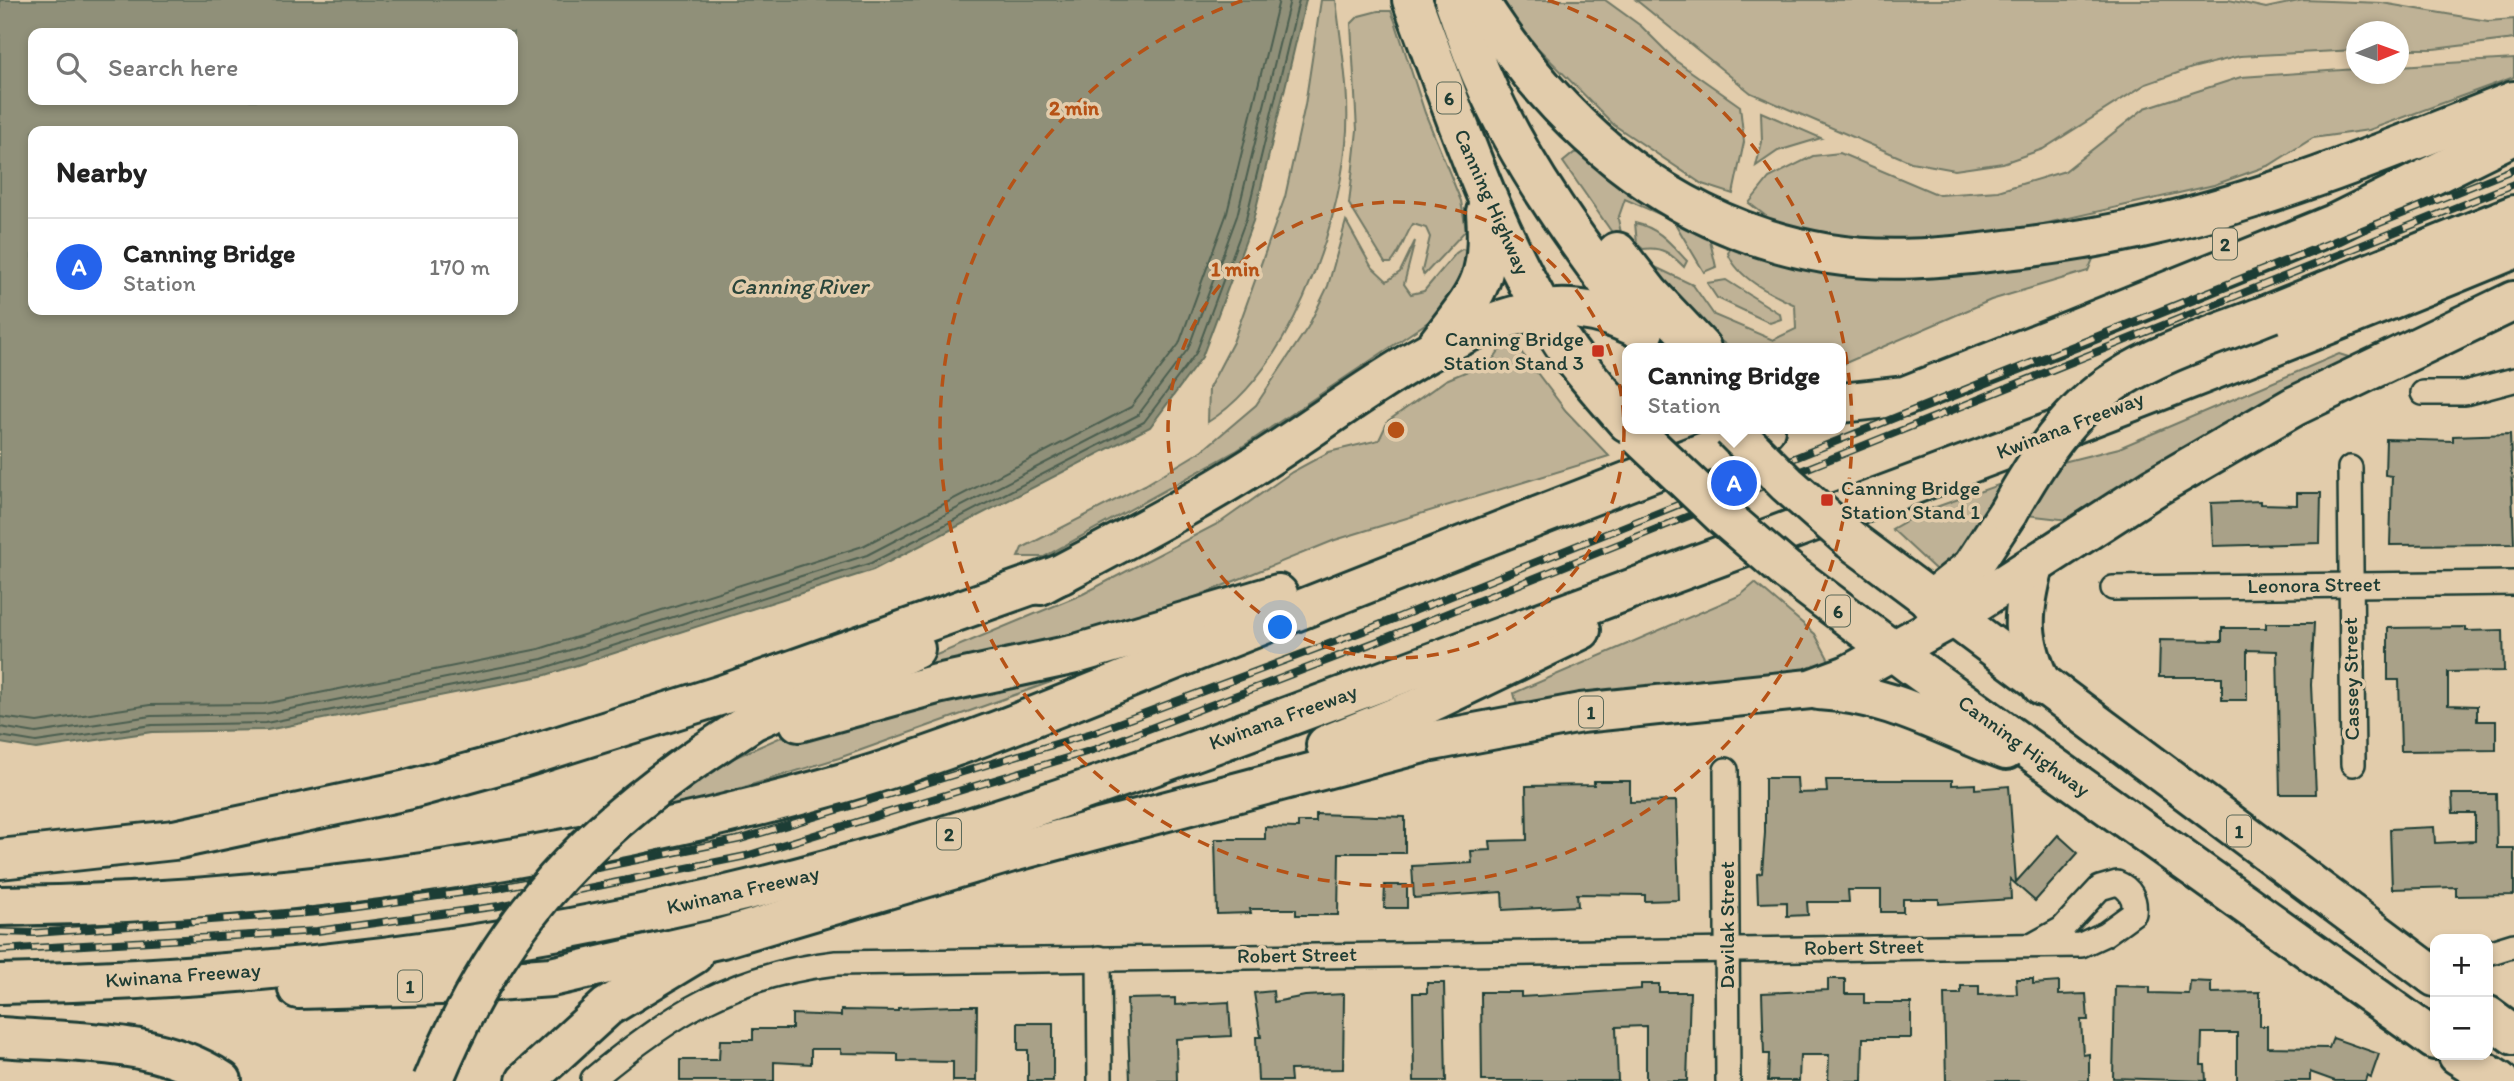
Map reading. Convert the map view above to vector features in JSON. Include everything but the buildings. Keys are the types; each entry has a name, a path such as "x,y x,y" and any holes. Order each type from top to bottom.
{"highway":[{"name":"Canning Highway","path":"1412,0 1485,196 1558,337 1622,416"},
{"name":"6","path":"1454,0 1482,76 1557,212 1652,340"},
{"path":"1478,0 1530,76 1562,111 1612,156 1645,179 1706,215 1737,228 1797,247 1856,257 1896,260 1984,253 2164,223 2220,208 2392,149 2514,101"},
{"name":"2","path":"1846,400 2514,128"},
{"path":"1846,402 1905,396 2072,330 2334,224 2514,135"},
{"path":"1526,158 1580,204 1649,293 1697,343"},
{"path":"1434,348 1468,304 1485,274 1488,256 1485,196"},
{"path":"1810,689 1836,681 1892,651 1941,609 1972,567 2052,442 2072,418 2116,381 2152,361 2514,215"},
{"name":"Kwinana Freeway","path":"0,984 93,981 291,967 471,945 627,917 834,869 938,838 1777,555 2514,248"},
{"path":"1941,609 2035,566 2155,487 2295,406 2514,301"},
{"path":"433,1081 448,1045 491,967 561,870 605,827 704,753 754,720 946,636 1062,574 1261,461 1434,348 1511,318 1543,310 1577,309 1612,315 1652,340"},
{"name":"Canning Highway","path":"1638,434 1722,515 1777,555 1892,651 2430,1036"},
{"name":"1","path":"1736,434 1787,484 1852,541 2042,686 2430,973"},
{"path":"0,906 164,900 377,878 562,849 744,809 844,783 950,747 1752,434"},
{"path":"704,753 882,699 1151,634 1585,497"},
{"path":"1009,853 1332,744 1777,555"},
{"path":"2035,566 2025,601 2023,632 2028,655 2042,686"},
{"path":"0,859 174,840 338,807 433,783 722,695 1062,574"},
{"name":"1","path":"93,981 233,988 440,985 551,977 722,938 1009,853 1439,739 1581,713 1810,689 1855,692 1888,701 2053,768"},
{"path":"526,1081 607,1007 722,938"},
{"path":"2493,1020 2514,1035"},
{"path":"0,1037 137,1048 184,1061 222,1081"},
{"path":"2466,1060 2499,1081"}],"street":[{"path":"2423,393 2465,393 2514,380"},
{"name":"Cassey Street","path":"2350,468 2353,764"},
{"name":"Leonora Street","path":"2113,588 2514,583"},
{"name":"Davilak Street","path":"1726,770 1728,1081"},
{"name":"Robert Street","path":"593,1079 663,1023 728,988 793,968 836,963 1099,958 2081,945 2105,934 2134,913 2135,904 2130,891 2117,883 2101,888 2062,929 2033,945"},
{"path":"2091,898 2087,910 2090,926 2096,933 2105,934"},
{"path":"2493,951 2514,945"},
{"path":"1099,958 1100,1081"}],"shaded area":[{"path":"1321,0 1336,0 1346,90 1346,143 1332,218 1304,298 1284,336 1262,370 1237,399 1208,422 1209,388 1233,342 1285,197 1305,105"},
{"path":"1503,0 1605,0 1641,26 1676,61 1740,106 1744,142 1733,194 1702,184 1614,125 1521,31"},
{"path":"1636,0 2229,0 2266,8 2303,0 2382,3 2488,21 2514,19 2514,39 2434,49 2409,49 2409,21 2346,21 2346,51 2240,56 2192,68 2146,84 2043,149 2003,163 1955,170 1911,162 1751,93"},
{"path":"1391,11 1425,113 1461,201 1466,230 1424,275 1422,271 1430,237 1426,228 1413,224 1394,259 1391,263 1385,263 1349,204 1357,130 1351,24 1359,16"},
{"path":"2514,59 2514,77 2369,130 2313,138 2270,165 2214,185 2043,224 1923,245 1865,238 1821,238 1771,220 1749,203 1769,178 1813,156 1840,153 1939,195 1998,191 2065,171 2145,108 2241,77 2346,70 2346,84 2409,84 2409,65"},
{"path":"1761,112 1821,138 1778,151 1756,166 1762,142"},
{"path":"1588,151 1708,232 1716,267 1704,272 1673,220 1625,199 1618,219 1625,251 1563,162 1574,153"},
{"path":"1346,221 1371,266 1387,281 1400,272 1415,241 1404,284 1411,294 1424,291 1456,253 1462,249 1470,251 1453,302 1431,320 1236,451 1044,557 1018,557 1022,548 1145,485 1203,450 1256,405 1308,327 1328,286"},
{"path":"1635,223 1664,237 1687,261 1684,267 1666,252 1643,249 1637,244"},
{"path":"1735,240 2096,252 2088,271 1991,300 1846,363 1846,343 1724,343 1706,329 1662,280 1653,266 1693,285 1714,315 1773,340 1796,329 1795,305 1747,278 1732,262 1728,253"},
{"path":"1726,280 1780,314 1781,319 1770,323 1717,298 1707,283"},
{"path":"1509,336 1566,411 1609,456 1335,540 1134,622 908,678 905,668 1083,594 1221,522 1292,472 1329,452 1379,440 1388,421 1446,380 1492,361"},
{"path":"2339,354 2355,359 2279,395 2186,446 2069,520 2026,515 1949,571 1935,569 1892,529 1922,512 2063,462 2119,448"},
{"path":"1755,583 1815,634 1832,666 1519,713 1514,693 1741,595"},
{"path":"1076,673 839,758 649,816 678,788 729,760 788,734"}],"water":[{"name":"Canning River","path":"0,0 1306,0 1253,221 1202,357 1150,427 873,570 546,675 267,730 152,732 36,749 0,743"}],"railway":[{"path":"0,932 35,933 319,912 498,888 741,839 1092,733 1374,627 2514,169"},
{"path":"0,950 317,931 499,906 746,856 1096,749 1378,641 2514,184"}],"place":[{"name":"Canning Bridge Station Stand 3","path":"1598,351"},
{"name":"Canning Bridge","path":"1734,483"},
{"name":"Canning Bridge Station Stand 1","path":"1827,500"}]}
